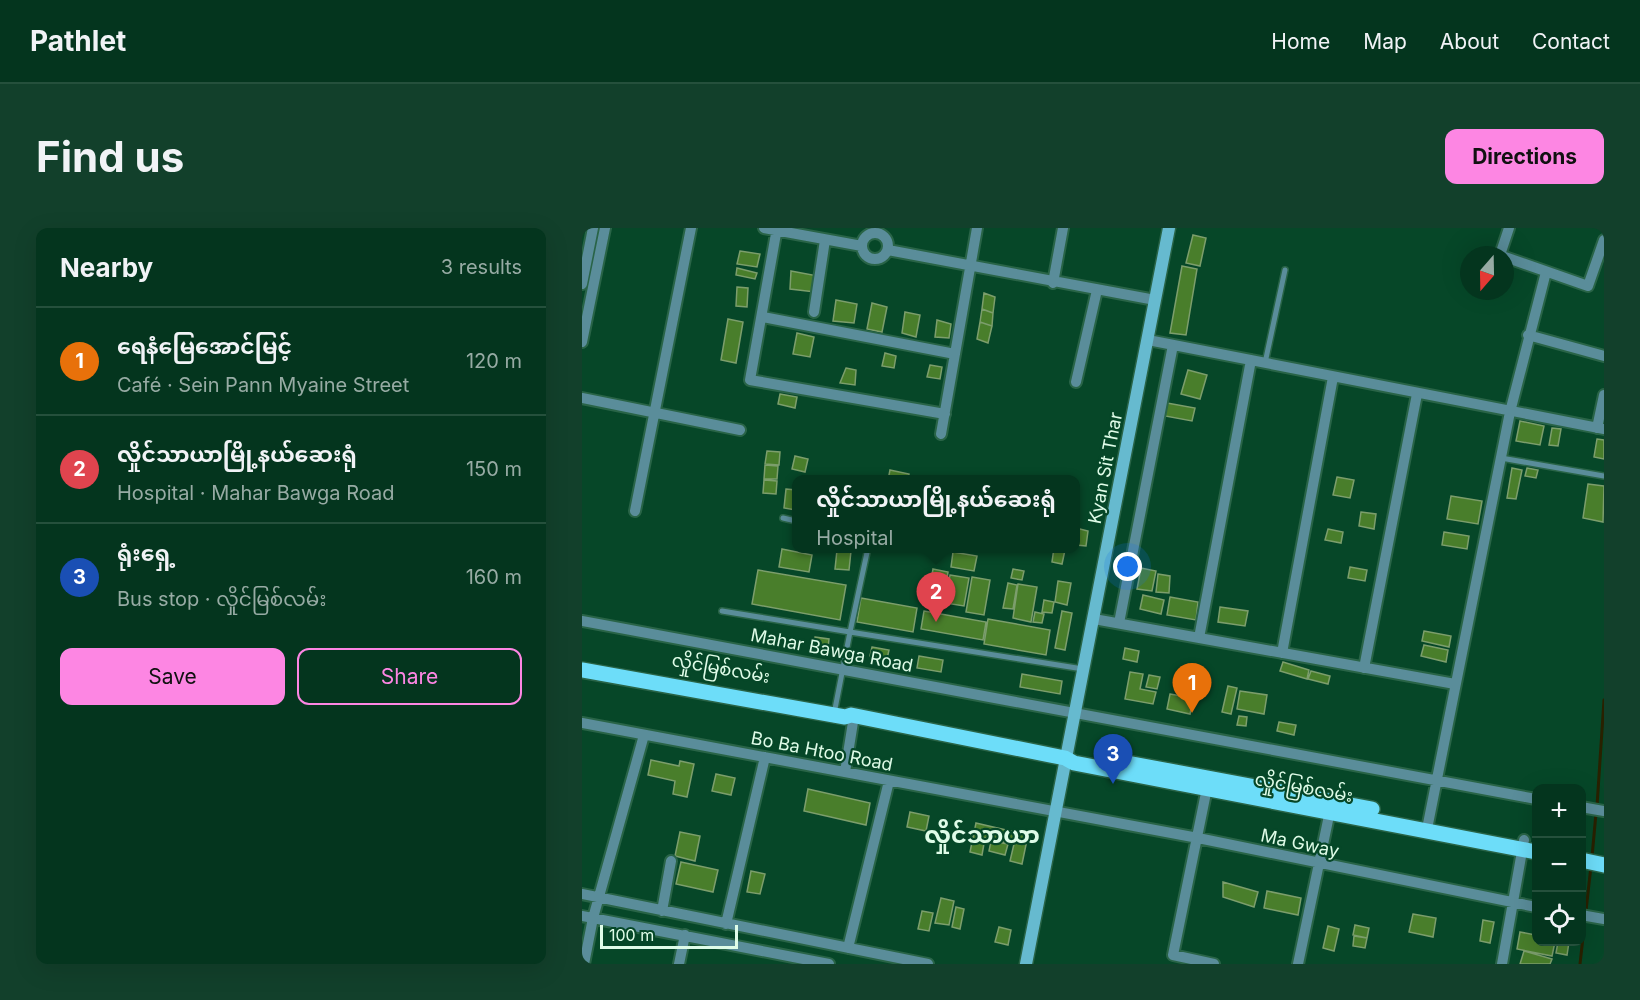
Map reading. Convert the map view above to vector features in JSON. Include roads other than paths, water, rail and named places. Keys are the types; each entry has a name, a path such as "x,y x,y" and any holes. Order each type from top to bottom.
{"main road":[{"name":"Kyan Sit Thar","path":"1026,964 1169,228"},
{"name":"လှိုင်မြစ်လမ်း","path":"582,662 835,712"},
{"name":"လှိုင်မြစ်လမ်း","path":"582,670 835,712 847,710 853,715 1065,758 1074,763 1208,783 1530,846"}],"street":[{"path":"582,284 593,228"},
{"path":"582,342 605,228"},
{"path":"635,511 691,228"},
{"path":"764,228 862,246"},
{"path":"941,434 977,228"},
{"path":"1053,283 1063,228"},
{"path":"1503,246 1509,228"},
{"path":"777,229 750,380 945,414"},
{"path":"879,230 888,241 888,250 882,257 873,259 865,254 862,246 865,237 879,230"},
{"path":"814,312 825,240"},
{"path":"1514,260 1588,286 1604,240"},
{"path":"888,250 1053,283 1155,300"},
{"path":"1428,825 1510,412 1546,272"},
{"path":"1076,382 1097,290"},
{"path":"763,317 955,354"},
{"path":"1528,335 1604,356"},
{"path":"1148,340 1600,428 1604,395"},
{"path":"1119,623 1173,345"},
{"path":"1199,638 1251,360"},
{"path":"1282,653 1333,377"},
{"path":"1364,668 1418,394"},
{"path":"582,398 740,430"},
{"path":"1094,619 1455,684"},
{"name":"Mahar Bawga Road","path":"582,621 1532,798"},
{"path":"845,772 853,715"},
{"name":"Bo Ba Htoo Road","path":"582,723 1055,812"},
{"path":"584,958 587,917 599,897 644,735"},
{"path":"726,924 765,757"},
{"path":"848,948 889,781"},
{"path":"1208,783 1173,955 1214,964"},
{"path":"1298,964 1331,806"},
{"path":"1586,808 1603,811"},
{"name":"Ma Gway","path":"1055,812 1198,838 1532,907"},
{"path":"1502,964 1514,903 1530,846"},
{"path":"663,911 671,861"},
{"path":"582,894 928,964"},
{"path":"1586,916 1604,919"},
{"path":"587,917 829,964"},
{"path":"679,964 685,935"}],"lane":[{"path":"1264,363 1286,270"},
{"path":"1501,458 1604,476"},
{"path":"783,518 792,520"},
{"path":"835,712 867,553"},
{"path":"722,610 1083,669"}],"waterway":[{"path":"1597,806 1604,700"},
{"path":"1592,857 1596,813"},
{"path":"1580,964 1591,866"}],"place":[{"name":"လှိုင်သာယာမြို့နယ်ဆေးရုံ","path":"936,622"},
{"name":"ရေနံမြေအောင်မြင့်","path":"1192,713"},
{"name":"ရုံးရှေ့","path":"1113,784"}],"district":[{"name":"လှိုင်သာယာ","path":"982,834"}]}
